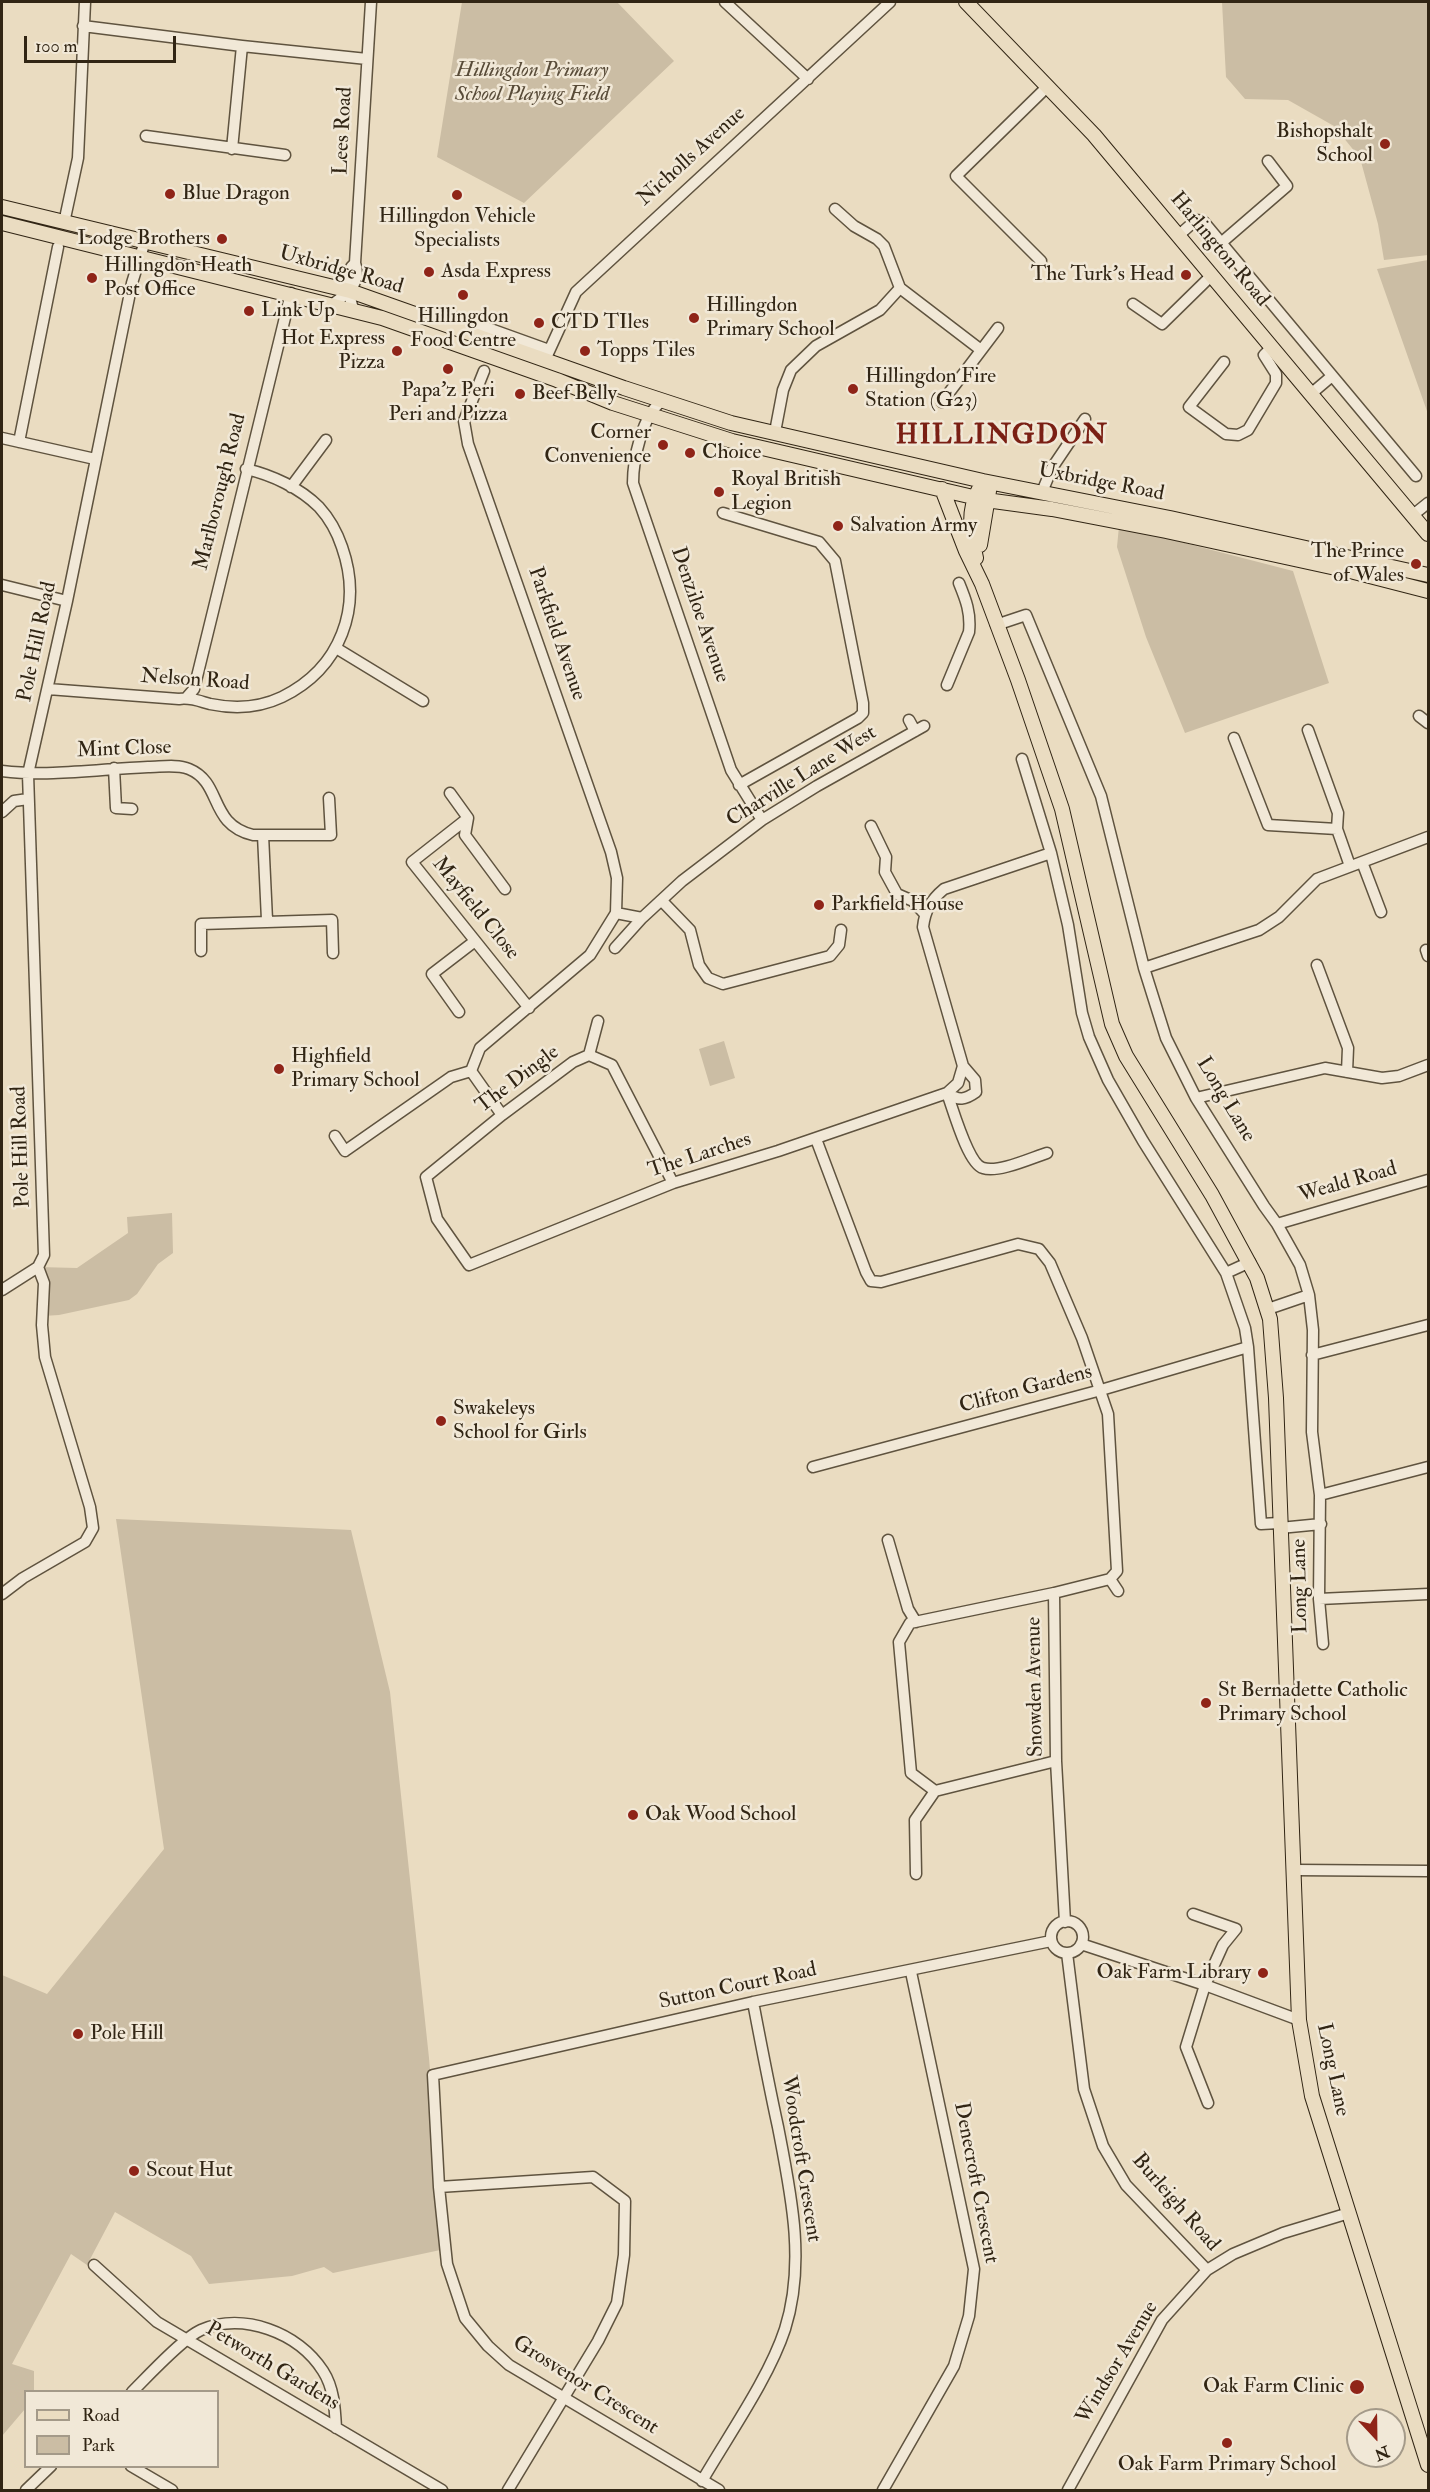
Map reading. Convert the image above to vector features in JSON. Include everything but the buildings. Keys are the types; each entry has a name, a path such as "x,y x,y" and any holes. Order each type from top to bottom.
{"main road":[{"name":"Harlington Road","path":"966,2 1094,135 1428,534"},
{"name":"Uxbridge Road","path":"2,207 350,291 440,323 547,355 662,401 731,423 987,482 1428,575"},
{"name":"Uxbridge Road","path":"2,223 353,309 465,346 650,415 732,441 981,498 1177,533 1354,572 1428,591"},
{"name":"Long Lane","path":"983,584 981,498 987,482"},
{"name":"Long Lane","path":"942,489 966,551 983,584 996,625 1022,691 1065,821 1112,1024 1126,1056 1212,1195 1250,1262 1268,1310 1276,1398 1299,2020 1312,2096 1428,2465"}],"street":[{"path":"64,223 78,158 85,2"},
{"name":"Lees Road","path":"353,309 350,291 356,282 357,269 355,263 371,2"},
{"path":"725,2 808,79"},
{"name":"Nicholls Avenue","path":"547,355 576,292 890,2"},
{"path":"83,26 367,59"},
{"path":"232,149 242,46"},
{"path":"1041,261 956,176 1048,86"},
{"path":"146,136 285,155"},
{"path":"1221,243 1287,186 1268,161"},
{"path":"835,208 854,226 877,239 884,246 900,288 981,350"},
{"path":"1179,235 1199,220 1221,243 1416,476"},
{"name":"Pole Hill Road","path":"2,1594 23,1578 78,1548 90,1537 93,1528 84,1486 45,1357 42,1325 44,1283 38,1267 43,1260 44,1247 28,774 67,601 132,283 145,242"},
{"path":"19,442 58,247"},
{"path":"1133,304 1162,324 1212,276"},
{"path":"775,432 783,390 791,370 816,346 879,310 900,288"},
{"path":"333,304 350,291"},
{"name":"Marlborough Road","path":"187,697 194,689 246,469 291,293"},
{"path":"942,402 998,328"},
{"path":"1224,362 1189,407 1226,434 1238,435 1248,430 1276,383 1276,374 1264,355 1272,346"},
{"name":"Parkfield Avenue","path":"484,371 464,421 468,444 611,852 617,879 616,913"},
{"path":"1312,393 1332,376"},
{"path":"650,415 662,401"},
{"name":"Denziloe Avenue","path":"650,415 633,464 633,483 730,770 762,820"},
{"path":"1042,492 1052,468 1085,420"},
{"path":"731,423 734,433 732,441"},
{"path":"2,438 95,459"},
{"path":"291,487 326,440"},
{"name":"Nelson Road","path":"48,689 179,699 187,697 234,707 271,702 309,679 326,663 336,648 348,615 350,578 345,554 328,518 307,498 277,479 246,469"},
{"path":"1413,515 1428,503"},
{"path":"723,513 819,542 835,561 863,703 863,713 836,731 739,785"},
{"path":"947,685 969,632 967,602 959,583"},
{"path":"967,602 983,584"},
{"path":"2,585 67,601"},
{"name":"Long Lane","path":"996,625 1026,615 1101,796 1144,968 1166,1038 1196,1098 1277,1224 1299,1265 1309,1295 1313,1330 1312,1432 1320,1495 1319,1599 1323,1644"},
{"path":"336,648 423,701"},
{"name":"Charville Lane West","path":"615,948 642,918 682,881 762,820 817,786 920,729 909,720"},
{"path":"1308,730 1338,813 1337,829 1350,866"},
{"path":"1234,738 1268,825 1337,829"},
{"name":"Long Lane","path":"1022,759 1051,853 1068,925 1082,1013 1089,1037 1108,1080 1143,1141 1226,1273 1245,1328 1261,1524 1280,1525"},
{"name":"Mint Close","path":"2,771 28,774 176,766 190,769 207,784 228,824 243,833 263,835 331,835 329,798"},
{"path":"114,768 116,808 132,809"},
{"path":"450,793 468,818 465,835 505,890"},
{"path":"2,812 14,801 28,799"},
{"name":"Mayfield Close","path":"468,818 412,862 529,1008"},
{"path":"871,826 885,857 885,872 897,894 914,901 924,914 932,899 944,889 1051,853"},
{"path":"263,835 267,920"},
{"path":"1144,968 1259,930 1279,917 1317,879 1428,837"},
{"path":"1362,862 1381,912"},
{"path":"662,901 690,930 699,965 708,978 723,984 830,956 839,945 842,930"},
{"path":"471,1071 480,1048 590,955 616,913 642,918"},
{"name":"The Larches","path":"469,1265 673,1183 816,1139 947,1093 956,1099 967,1099 976,1092 975,1080 963,1066 923,927 924,914"},
{"path":"201,951 201,924 267,920 332,920 333,953"},
{"path":"459,1012 432,974 475,941"},
{"path":"1317,965 1348,1048 1347,1071"},
{"path":"589,1055 598,1022"},
{"name":"The Dingle","path":"469,1265 437,1219 426,1177 502,1115 573,1062 589,1055 612,1065 673,1183"},
{"path":"1196,1098 1325,1068 1382,1078 1399,1076 1428,1065"},
{"path":"963,1066 958,1083 947,1093 972,1160 982,1168 997,1168 1047,1153"},
{"path":"471,1071 502,1115"},
{"path":"335,1136 345,1151 451,1077 471,1071"},
{"path":"816,1139 866,1272 872,1281 880,1282 1018,1244 1039,1249 1050,1263 1101,1390 1108,1414 1117,1571 1110,1579 1118,1591"},
{"name":"Weald Road","path":"1277,1224 1428,1180"},
{"path":"1226,1273 1250,1262"},
{"path":"2,1290 38,1267"},
{"path":"1268,1310 1309,1295"},
{"path":"1312,1355 1428,1325"},
{"name":"Clifton Gardens","path":"813,1467 1101,1390 1248,1347"},
{"path":"1320,1495 1428,1467"},
{"path":"1280,1525 1321,1524"},
{"path":"888,1540 908,1609 916,1622"},
{"name":"Snowden Avenue","path":"1065,1922 1056,1761 1054,1593 1110,1579"},
{"path":"935,1791 910,1773 899,1642 910,1623 1054,1593"},
{"path":"1319,1599 1428,1594"},
{"path":"916,1874 915,1820 935,1791 1056,1761"},
{"path":"1295,1870 1428,1871"},
{"path":"1193,1914 1236,1929 1223,1945 1205,1985 1186,2047 1208,2103"},
{"path":"1065,1922 1073,1923 1079,1928 1082,1936 1081,1944 1076,1950 1066,1953 1057,1950 1052,1941 1054,1928 1065,1922"},
{"name":"Sutton Court Road","path":"433,2075 753,2002 911,1972 1052,1941"},
{"path":"1081,1944 1205,1985 1299,2020"},
{"name":"Burleigh Road","path":"1066,1953 1084,2089 1103,2146 1126,2185 1207,2270"},
{"name":"Denecroft Crescent","path":"883,2490 954,2366 969,2316 974,2269 911,1972"},
{"name":"Woodcroft Crescent","path":"702,2481 769,2368 785,2329 795,2279 796,2234 787,2175 753,2002"},
{"name":"Grosvenor Crescent","path":"433,2075 439,2187 447,2264 457,2301 465,2318 488,2346 509,2365 719,2490"},
{"path":"439,2187 593,2177 625,2201 624,2255 617,2303 598,2341 508,2490"},
{"name":"Windsor Avenue","path":"1068,2490 1162,2320 1207,2270 1233,2254 1283,2233 1348,2213"},
{"name":"Petworth Gardens","path":"94,2265 157,2322 442,2490"},
{"name":"Petworth Gardens","path":"187,2340 198,2331 232,2323 253,2325 286,2338 314,2359 324,2372 335,2406 336,2428"},
{"path":"133,2390 187,2340"},
{"path":"26,2490 49,2468"},
{"path":"134,2468 172,2490"}],"green space":[{"name":"Hillingdon Primary School Playing Field","path":"462,2 617,2 674,61 524,203 437,157"},
{"name":"Bishopshalt School","path":"1222,2 1428,2 1428,255 1384,260 1378,224 1360,158 1334,126 1288,100 1245,99 1226,77"},
{"path":"1428,260 1428,414 1377,269"},
{"path":"1119,526 1293,571 1329,683 1185,733 1146,637 1117,547"},
{"path":"724,1041 735,1078 710,1086 699,1049"},
{"path":"172,1213 173,1253 158,1264 137,1294 129,1300 59,1315 43,1316 38,1267 77,1268 128,1233 127,1217"},
{"path":"116,1519 351,1530 390,1692 429,2058 445,2249 333,2273 324,2267 292,2276 209,2284 191,2256 115,2212 87,2265 71,2254 12,2364 34,2371 34,2390 24,2390 24,2410 2,2436 2,1975 47,1994 164,1849"}],"place":[{"name":"Bishopshalt School","path":"1385,144"},
{"name":"Blue Dragon","path":"170,194"},
{"name":"Hillingdon Vehicle Specialists","path":"457,195"},
{"name":"Lodge Brothers","path":"222,239"},
{"name":"Asda Express","path":"429,272"},
{"name":"The Turk's Head","path":"1186,275"},
{"name":"Hillingdon Heath Post Office","path":"92,278"},
{"name":"Hillingdon Food Centre","path":"463,295"},
{"name":"Link Up","path":"249,311"},
{"name":"Hillingdon Primary School","path":"694,318"},
{"name":"CTD TIles","path":"539,323"},
{"name":"Hot Express Pizza","path":"397,351"},
{"name":"Topps Tiles","path":"585,351"},
{"name":"Papa'z Peri Peri and Pizza","path":"448,369"},
{"name":"Hillingdon Fire Station (G23)","path":"853,389"},
{"name":"Beef Belly","path":"520,394"},
{"name":"Corner Convenience","path":"663,445"},
{"name":"Choice","path":"690,453"},
{"name":"Royal British Legion","path":"719,492"},
{"name":"Salvation Army","path":"838,526"},
{"name":"The Prince of Wales","path":"1416,564"},
{"name":"Parkfield House","path":"819,905"},
{"name":"Highfield Primary School","path":"279,1069"},
{"name":"Swakeleys School for Girls","path":"441,1421"},
{"name":"St Bernadette Catholic Primary School","path":"1206,1703"},
{"name":"Oak Wood School","path":"633,1815"},
{"name":"Oak Farm Library","path":"1263,1973"},
{"name":"Pole Hill","path":"78,2034"},
{"name":"Scout Hut","path":"134,2171"},
{"name":"Oak Farm Clinic","path":"1357,2387"},
{"name":"Oak Farm Primary School","path":"1227,2443"}],"district":[{"name":"HILLINGDON","path":"1002,437"}]}
